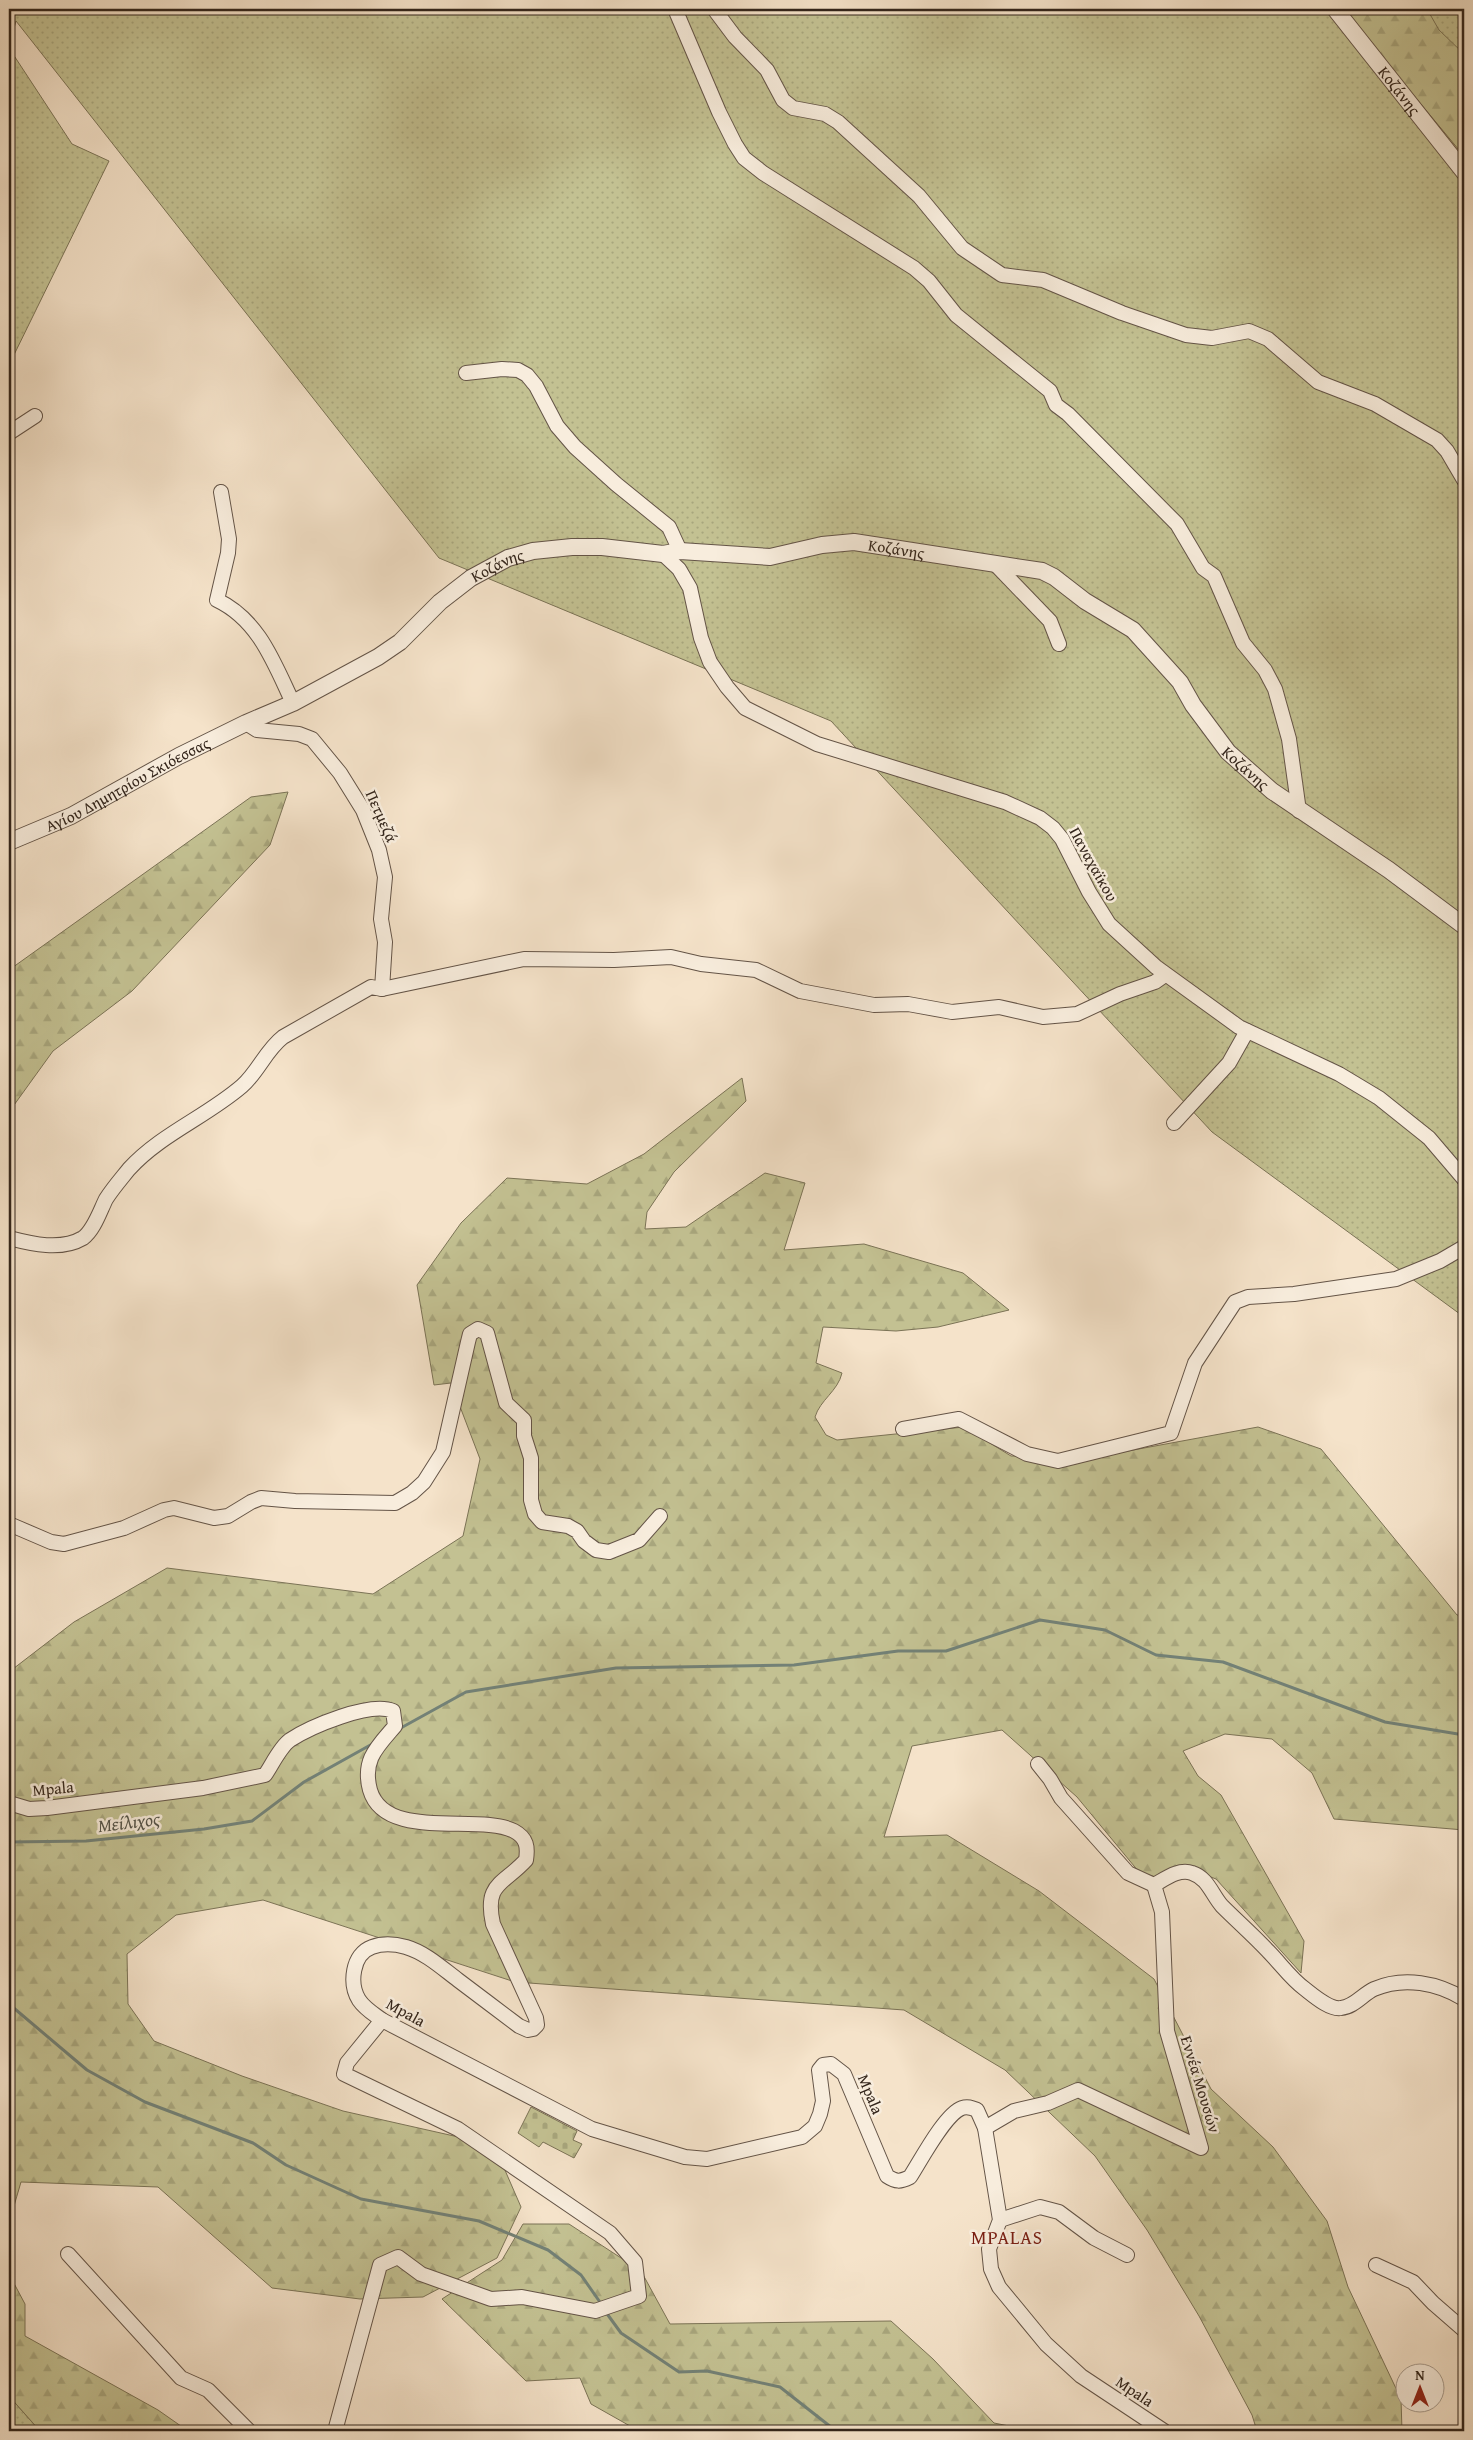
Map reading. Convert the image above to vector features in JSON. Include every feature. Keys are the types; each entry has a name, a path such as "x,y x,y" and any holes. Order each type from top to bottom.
{"street":[{"path":"675,9 719,112 738,150 746,160 763,173 923,275 956,315 1040,381 1050,392 1056,405 1068,414 1176,524 1203,568 1214,576 1224,595 1242,643 1265,670 1275,689 1289,739 1299,811"},
{"path":"714,9 735,37 766,70 783,100 793,108 825,114 838,122 919,196 962,248 988,268 1002,275 1043,280 1122,313 1186,335 1212,338 1249,331 1254,333 1274,344 1318,382 1375,404 1437,440 1464,480"},
{"name":"Κοζάνης","path":"1334,9 1464,172"},
{"path":"466,373 502,369 518,370 527,375 536,386 557,426 575,447 616,484 669,527 680,551"},
{"path":"9,433 35,416"},
{"path":"221,492 229,538 228,553 217,600 244,617 266,645 293,703"},
{"name":"Κοζάνης","path":"246,723 293,703 393,647 440,602 479,573 501,561 533,551 572,547 602,547 663,554 680,551 770,557 822,545 854,542 1042,571 1054,577 1085,601 1133,630 1180,682 1192,705 1228,752 1272,791 1389,870 1464,926"},
{"name":"Παναχαϊκου","path":"663,554 679,570 690,588 701,638 710,662 726,687 744,708 817,744 1005,802 1040,818 1053,828 1062,839 1089,892 1109,924 1165,974 1248,1031 1339,1074 1379,1098 1429,1138 1464,1180"},
{"path":"995,564 1050,621 1059,644"},
{"name":"Αγίου Δημητρίου Σκιόεσσας","path":"9,842 71,816 145,774 246,723"},
{"name":"Πετμεζά","path":"246,723 257,730 299,734 312,739 340,773 363,810 379,850 385,877 381,919 385,942 382,988"},
{"path":"9,1238 56,1246 69,1244 83,1238 90,1230 112,1191 138,1160 161,1140 212,1108 244,1084 278,1040 357,993 375,987 382,988 524,959 614,960 671,957 701,964 756,970 800,990 874,1005 908,1004 952,1012 999,1008 1043,1017 1077,1014 1120,994 1155,982 1165,974"},
{"path":"1174,1123 1229,1063 1248,1031"},
{"path":"902,1429 959,1419 1027,1454 1058,1462 1171,1433 1194,1363 1235,1302 1248,1297 1388,1281 1440,1261 1464,1247"},
{"path":"9,1524 51,1542 64,1544 124,1528 164,1510 185,1510 202,1517 214,1518 228,1516 261,1498 295,1501 395,1503 412,1493 424,1482 443,1452 470,1334 478,1329 487,1333 506,1403 524,1420 524,1436 531,1458 531,1500 535,1514 542,1522 568,1526 577,1531 584,1542 596,1550 609,1552 639,1540 660,1516"},
{"name":"Mpala","path":"9,1803 29,1809 47,1808 203,1788 266,1775 289,1741 346,1714 386,1708 393,1711 395,1726 375,1749 368,1763 371,1793 380,1805 394,1815 411,1822 489,1826 513,1830 524,1839 528,1848 526,1860 497,1885 491,1897 490,1910 493,1924 536,2018 537,2025 533,2030 519,2026 421,1952 406,1947 382,1944 371,1947 363,1953 357,1962 354,1975 355,1988 359,2000 368,2010 382,2020 592,2129 685,2156 707,2159 802,2137 815,2126 820,2114 823,2101 819,2070 823,2065 831,2064 844,2074 887,2176 895,2181 903,2181 910,2177 951,2115 962,2108 970,2107 978,2110 985,2128 1000,2220 989,2249 991,2269 999,2287 1046,2344 1082,2376 1164,2431"},
{"path":"1038,1764 1050,1779 1061,1798 1128,1873 1154,1885 1174,1874 1184,1871 1199,1877 1205,1881 1221,1905 1304,1989 1330,2006 1340,2009 1374,1990 1405,1983 1431,1984 1448,1989 1464,1999"},
{"name":"Εννέα Μουσών","path":"985,2128 1014,2111 1048,2103 1078,2090 1201,2148 1166,2031 1162,1912 1154,1885"},
{"path":"335,2431 380,2265 398,2257 421,2274 491,2299 522,2297 596,2310 638,2296 636,2262 610,2233 458,2129 344,2074 346,2063 382,2020"},
{"path":"1000,2220 1040,2207 1058,2212 1094,2238 1126,2255"},
{"path":"68,2254 181,2378 208,2390 249,2431"},
{"path":"1376,2265 1413,2282 1433,2303 1464,2330"}],"green space":[{"path":"9,9 1464,9 1464,1317 1212,1132 831,721 439,558 16,21 9,46"},
{"path":"1345,9 1427,9 1439,30 1464,54 1464,156 1381,56"},
{"path":"9,48 72,144 109,161 9,365"},
{"path":"288,792 270,845 132,991 53,1051 9,1112 9,970 251,797"},
{"path":"742,1078 746,1101 674,1172 647,1212 645,1229 686,1227 765,1173 805,1183 784,1250 864,1244 963,1273 1009,1310 938,1327 896,1331 823,1327 816,1363 842,1373 837,1385 821,1405 815,1417 826,1435 837,1440 964,1427 1011,1456 1053,1456 1075,1464 1117,1453 1258,1427 1321,1449 1457,1615 1464,1616 1464,1830 1334,1819 1312,1773 1272,1739 1225,1734 1183,1751 1198,1776 1221,1795 1304,1941 1301,1973 1216,1879 1183,1866 1159,1878 1139,1872 1077,1797 1002,1730 912,1746 884,1837 947,1835 1039,1891 1154,1979 1211,2089 1273,2147 1327,2221 1348,2287 1396,2388 1396,2412 1401,2412 1402,2431 1257,2431 1252,2415 1199,2316 1147,2230 1095,2156 1005,2070 904,2010 515,1982 263,1900 176,1915 127,1954 128,2004 154,2041 242,2076 343,2111 494,2145 521,2207 497,2258 423,2297 360,2299 272,2288 158,2187 21,2182 9,2223 9,1672 74,1622 167,1568 373,1594 463,1536 480,1459 451,1383 434,1385 417,1285 461,1223 507,1178 587,1184 644,1154"},
{"path":"531,2107 577,2131 573,2140 582,2144 574,2158 543,2142 539,2147 518,2133"},
{"path":"523,2224 569,2224 641,2271 670,2324 891,2321 933,2359 994,2423 1034,2431 675,2431 630,2426 591,2404 580,2378 526,2381 442,2299 502,2260"},
{"path":"9,2274 25,2304 25,2336 158,2410 188,2431 40,2431 9,2396"},
{"path":"9,2396 40,2431 9,2431"}],"waterway":[{"path":"399,1729 466,1692 616,1668 794,1665 898,1651 946,1651 1040,1620 1105,1630 1156,1655 1223,1662 1385,1722 1464,1735"},
{"name":"Μείλιχος","path":"9,1842 86,1841 204,1829 252,1821 304,1782 374,1743"},
{"path":"9,2004 87,2070 145,2102 253,2143 286,2165 361,2199 479,2221 548,2250 581,2275 602,2305"},
{"path":"605,2311 621,2333 679,2372 707,2371 780,2387 836,2431"}],"district":[{"name":"MPALAS","path":"1007,2237"}]}
